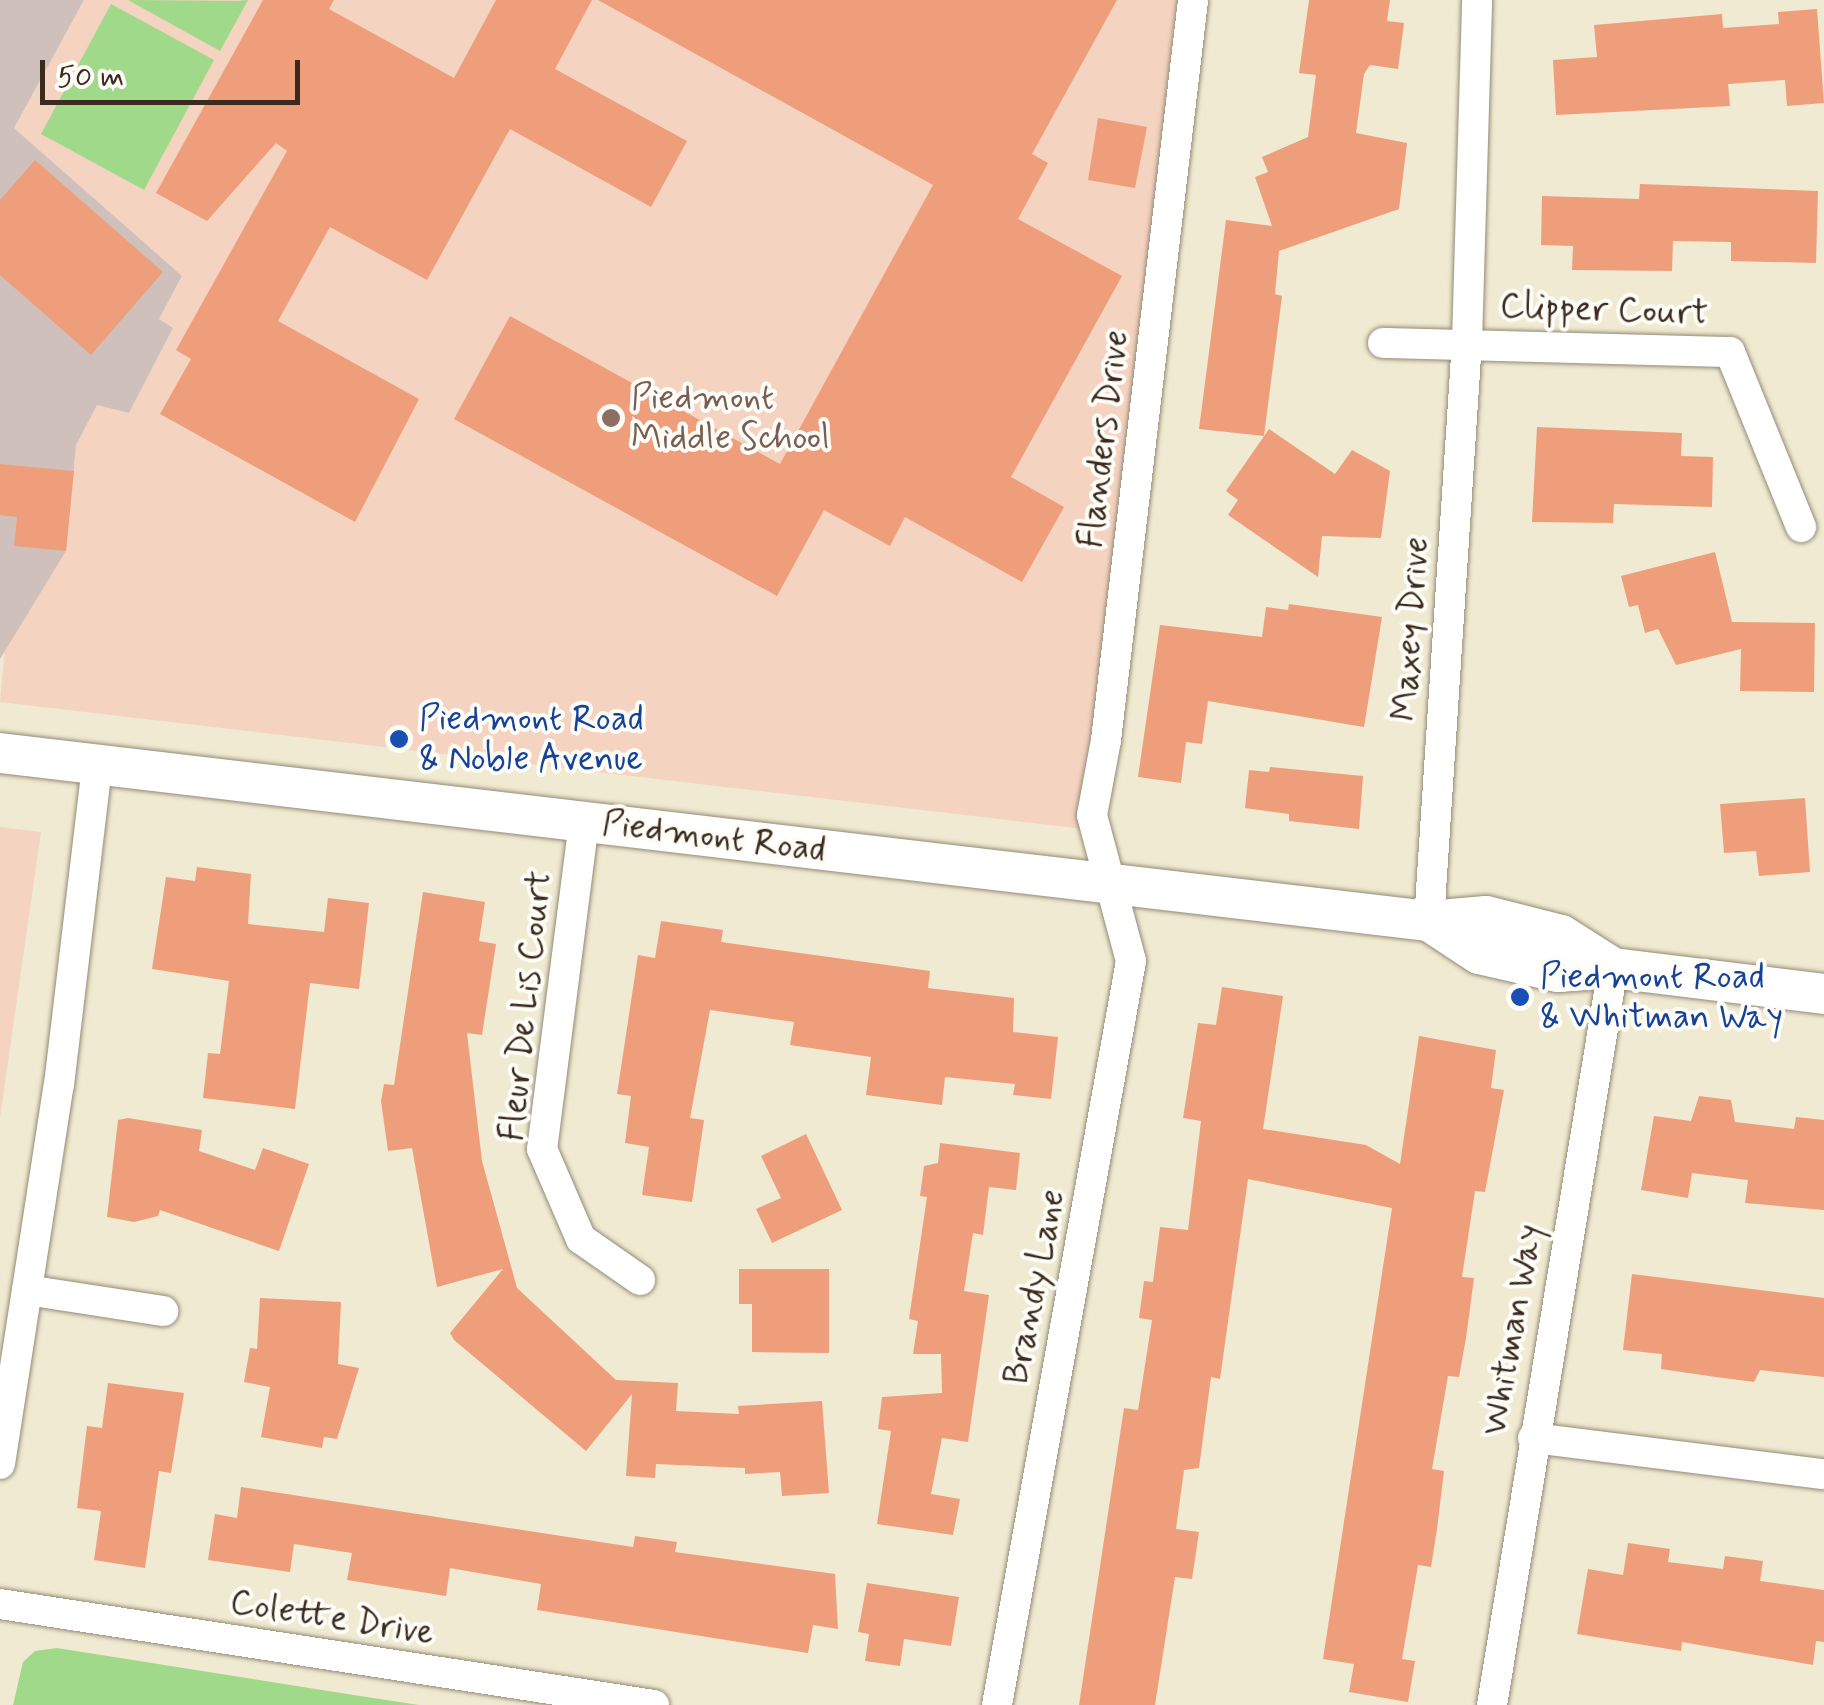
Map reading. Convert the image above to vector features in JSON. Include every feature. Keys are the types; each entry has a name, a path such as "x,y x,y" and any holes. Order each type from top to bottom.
{"main road":[{"name":"Piedmont Road","path":"0,753 1429,921 1486,916 1542,930 1613,968 1824,994"}],"street":[{"name":"Flanders Drive","path":"1109,884 1092,815 1106,740 1192,0"},
{"name":"Maxey Drive","path":"1429,921 1468,342 1477,0"},
{"path":"1382,343 1468,342"},
{"name":"Clipper Court","path":"1468,342 1730,352 1801,527"},
{"path":"0,1460 27,1290 98,764"},
{"name":"Fleur De Lis Court","path":"584,822 542,1149 581,1238 640,1280"},
{"name":"Brandy Lane","path":"997,1705 1129,972 1109,884"},
{"name":"Whitman Way","path":"1492,1705 1613,968"},
{"path":"27,1290 163,1311"},
{"path":"1533,1438 1824,1474"},
{"name":"Colette Drive","path":"0,1604 654,1705"}],"shaded area":[{"path":"0,0 84,0 14,128 182,276 159,319 173,328 129,413 97,405 76,445 66,551 0,659"},
{"name":"Piedmont Middle School","path":"84,0 1177,0 1084,829 0,702 5,647 66,551 76,445 97,404 129,413 173,328 158,320 182,277 13,127"},
{"path":"0,827 41,832 0,1118"}],"green space":[{"path":"128,0 237,1 248,0 220,51"},
{"path":"111,4 214,60 144,190 41,134"},
{"path":"57,1648 419,1705 13,1705 23,1662 35,1651"}],"building":[{"path":"263,0 334,0 329,9 454,78 496,0 592,0 555,69 687,141 651,207 510,129 427,280 330,227 278,321 419,399 355,522 160,414 191,359 176,350 287,151 276,143 207,221 156,193"},
{"path":"598,0 1117,0 1032,154 1048,163 1018,219 1122,276 1011,477 1064,507 1022,582 905,517 890,546 824,510 777,596 454,419 510,316 780,464 933,185"},
{"path":"1309,0 1390,0 1387,21 1404,23 1398,69 1370,65 1364,74 1356,133 1407,143 1399,209 1279,251 1275,294 1282,296 1264,436 1199,429 1226,220 1272,226 1255,177 1268,172 1262,157 1308,137 1316,75 1299,73"},
{"path":"1817,9 1824,103 1787,106 1785,80 1728,84 1730,106 1556,115 1553,60 1597,57 1594,25 1722,14 1723,28 1779,24 1778,12"},
{"path":"1098,118 1147,127 1135,188 1088,180"},
{"path":"35,160 163,272 91,355 0,275 0,200"},
{"path":"1640,184 1818,191 1816,263 1731,261 1731,242 1673,241 1672,271 1572,270 1573,246 1541,245 1542,196 1639,199"},
{"path":"1537,427 1682,433 1681,456 1713,457 1712,507 1614,504 1613,523 1532,522"},
{"path":"1269,429 1335,474 1352,450 1390,471 1381,538 1322,536 1318,577 1228,515 1238,500 1226,491"},
{"path":"0,464 74,471 66,551 14,546 17,517 0,515"},
{"path":"1715,552 1732,622 1815,623 1814,692 1740,691 1741,649 1676,665 1658,629 1645,633 1638,605 1629,607 1621,576"},
{"path":"1289,604 1382,617 1364,727 1208,701 1202,744 1186,742 1181,783 1138,777 1160,625 1262,637 1266,607 1288,610"},
{"path":"1270,767 1363,776 1359,829 1289,821 1289,814 1245,808 1249,770 1269,772"},
{"path":"1805,798 1810,872 1759,876 1756,851 1724,853 1720,804"},
{"path":"197,867 251,874 248,924 324,932 328,898 369,903 359,989 310,983 295,1109 203,1098 208,1053 220,1054 229,981 152,969 166,877 195,881"},
{"path":"423,892 485,902 479,941 496,944 482,1035 467,1033 482,1161 517,1288 616,1380 678,1383 676,1411 739,1414 738,1406 822,1401 829,1493 782,1496 780,1472 745,1474 745,1468 656,1464 655,1478 626,1476 632,1394 586,1451 454,1340 450,1333 503,1269 437,1287 412,1148 388,1151 381,1101 384,1084 394,1085"},
{"path":"661,921 723,930 721,942 930,971 928,988 1014,998 1013,1032 1058,1037 1051,1099 1013,1095 1015,1084 945,1077 942,1105 866,1095 871,1057 790,1045 794,1022 710,1010 690,1118 704,1120 692,1202 642,1195 649,1147 625,1143 631,1096 617,1094 638,955 655,958"},
{"path":"1222,987 1283,996 1263,1129 1366,1145 1400,1164 1419,1036 1496,1050 1491,1088 1504,1090 1485,1192 1475,1191 1462,1277 1474,1278 1466,1338 1459,1377 1448,1376 1432,1469 1444,1471 1437,1529 1431,1567 1418,1565 1402,1659 1415,1661 1408,1702 1349,1692 1354,1664 1323,1659 1392,1208 1248,1179 1220,1379 1211,1377 1199,1468 1184,1470 1176,1529 1199,1532 1192,1579 1175,1577 1155,1705 1079,1705 1124,1408 1138,1410 1152,1320 1139,1318 1144,1281 1153,1282 1160,1227 1188,1230 1201,1121 1183,1118 1198,1023 1216,1025"},
{"path":"1699,1096 1731,1100 1735,1122 1794,1129 1796,1117 1824,1120 1824,1210 1745,1203 1748,1180 1692,1173 1688,1198 1641,1190 1654,1116 1691,1121"},
{"path":"128,1118 202,1130 199,1151 255,1170 263,1148 309,1164 279,1251 160,1210 158,1216 134,1222 107,1217 118,1120"},
{"path":"806,1134 842,1210 772,1243 756,1209 781,1198 761,1156"},
{"path":"940,1143 1020,1153 1016,1190 989,1187 983,1235 973,1233 964,1291 989,1295 968,1442 942,1438 931,1494 960,1499 953,1535 877,1524 891,1431 878,1429 882,1397 942,1393 941,1354 913,1354 918,1321 909,1319 927,1197 920,1196 924,1166 938,1163"},
{"path":"739,1269 829,1269 829,1353 752,1352 752,1304 739,1304"},
{"path":"1632,1274 1824,1298 1824,1377 1760,1370 1754,1382 1716,1377 1661,1369 1662,1354 1623,1350"},
{"path":"260,1298 341,1302 338,1364 359,1368 337,1439 324,1437 322,1448 261,1437 270,1387 244,1382 250,1348 257,1349"},
{"path":"108,1383 184,1393 171,1473 159,1471 145,1568 94,1560 101,1511 77,1508 87,1426 102,1428"},
{"path":"241,1487 633,1547 635,1536 677,1542 675,1552 835,1574 838,1629 813,1625 808,1653 537,1610 541,1584 450,1568 446,1596 347,1580 352,1553 294,1544 290,1572 208,1560 215,1514 237,1518"},
{"path":"1628,1543 1670,1549 1668,1562 1723,1569 1725,1556 1763,1561 1760,1581 1824,1590 1824,1642 1816,1641 1813,1665 1682,1642 1681,1651 1577,1634 1588,1569 1623,1575"},
{"path":"867,1583 959,1597 951,1646 904,1639 900,1666 865,1661 869,1634 858,1632"}],"place":[{"name":"Piedmont Middle School","path":"611,418"},
{"name":"Piedmont Road & Noble Avenue","path":"399,739"},
{"name":"Piedmont Road & Whitman Way","path":"1520,997"}]}
